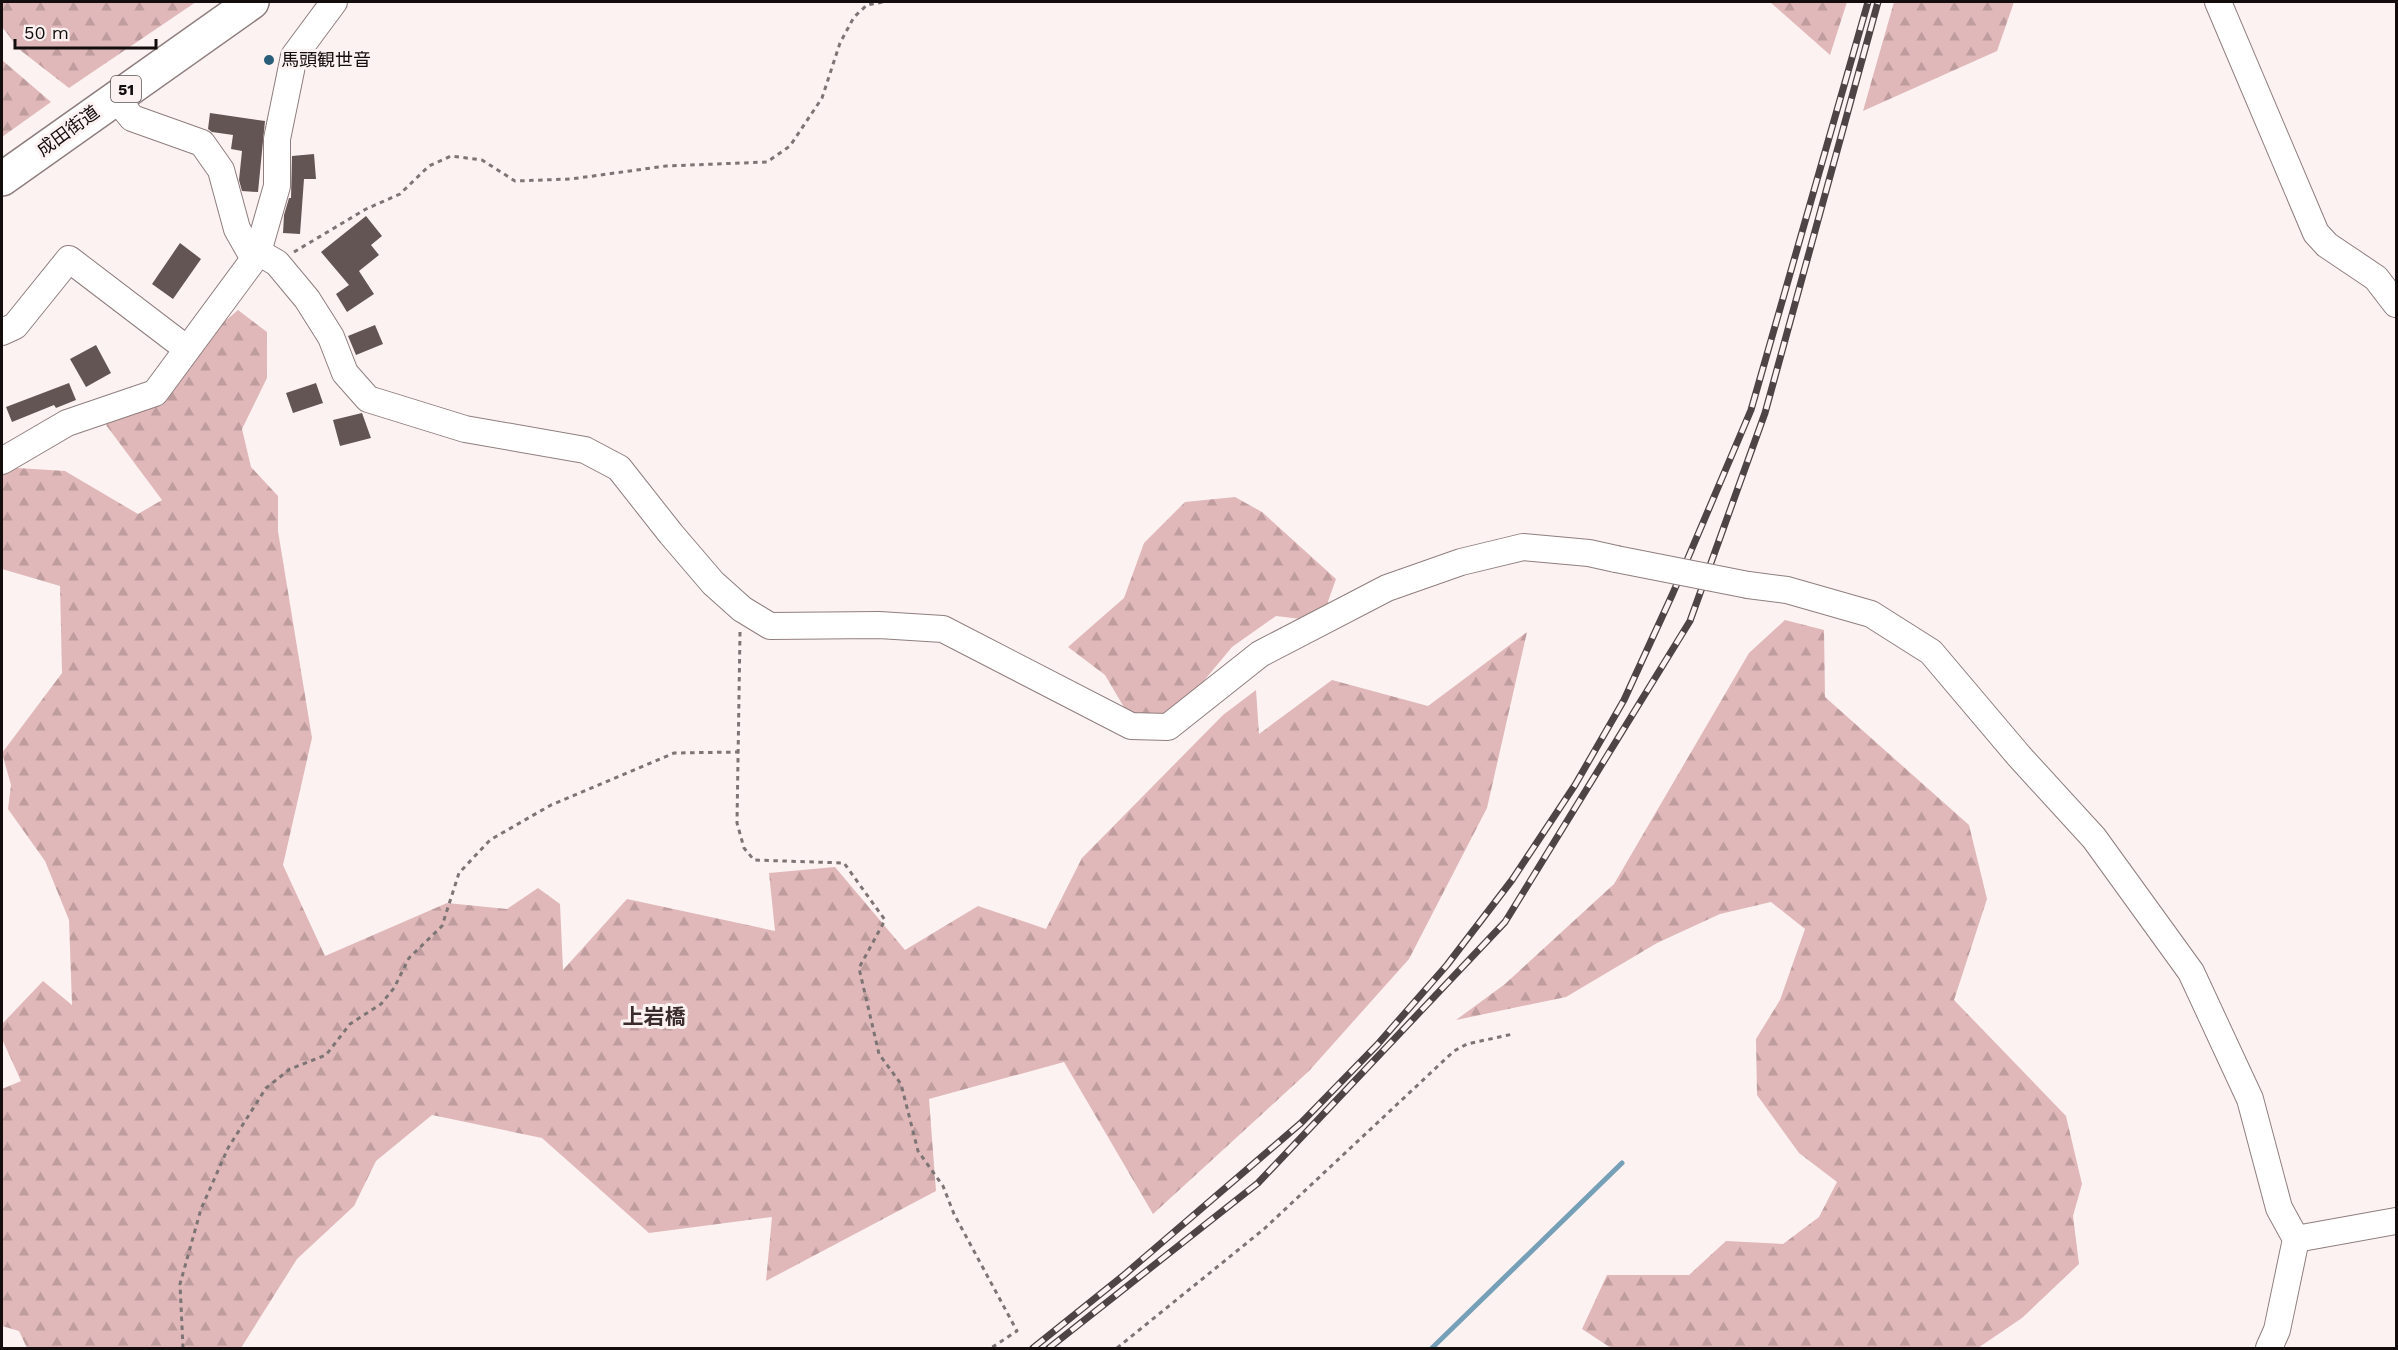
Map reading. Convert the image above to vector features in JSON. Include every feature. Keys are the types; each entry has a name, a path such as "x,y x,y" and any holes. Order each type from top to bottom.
{"highway":[{"name":"成田街道","path":"2,179 252,2"}],"street":[{"path":"2,461 67,423 155,393 187,349 263,258 277,186 277,139 294,56 334,2"},
{"path":"2218,2 2316,233 2327,245 2354,261 2376,278 2397,304"},
{"path":"115,97 132,118 202,143 220,170 237,229 263,258 307,299 331,337 345,373 368,399 465,429 585,450 619,468 706,575 742,609 770,626 879,625 943,628 1131,726 1168,727 1260,654 1387,588 1461,562 1523,547 1589,553 1748,585 1787,590 1871,614 1931,652 2019,756 2094,838 2191,972 2250,1099 2278,1208 2296,1239 2277,1330 2269,1348"},
{"path":"2,332 15,326 69,260 187,349"},
{"path":"2296,1239 2397,1221"}],"path":[{"path":"263,258 400,194 429,166 451,156 482,160 515,181 571,179 666,166 767,162 790,146 822,98 840,43 854,17 867,5 883,2"},
{"path":"742,609 738,645 741,701 737,823 744,848 754,860 844,863 885,920 859,968 879,1054 901,1084 918,1151 943,1186 954,1214 1017,1331 991,1348"},
{"path":"183,1348 180,1284 201,1209 228,1148 266,1088 290,1069 326,1055 350,1024 381,1004 394,988 409,958 442,926 459,873 490,840 551,806 675,753 739,752"},
{"path":"1117,1348 1264,1229 1454,1051 1467,1044 1514,1034"}],"green space":[{"path":"2,2 196,2 69,88 20,50 2,27"},
{"path":"1770,2 1847,2 1830,55"},
{"path":"1894,2 2014,2 1997,51 1863,111"},
{"path":"2,60 51,102 2,137"},
{"path":"238,310 267,332 267,378 242,429 251,467 278,496 278,531 312,738 283,865 325,956 447,903 507,909 538,888 560,904 563,970 627,899 775,931 769,873 835,867 905,950 978,906 1046,929 1082,858 1223,715 1256,690 1259,734 1332,680 1428,706 1527,632 1487,808 1409,959 1309,1071 1153,1214 1064,1062 929,1099 936,1191 766,1281 772,1217 649,1233 542,1138 432,1115 376,1161 354,1206 297,1259 241,1348 27,1348 19,1331 2,1326 2,1089 21,1081 2,1039 2,1024 43,981 72,1005 69,920 45,861 8,809 11,785 2,753 62,673 60,586 2,569 2,467 65,471 138,514 162,500 106,425"},
{"path":"1235,497 1262,512 1336,579 1325,610 1301,619 1276,616 1232,647 1173,718 1128,714 1105,675 1068,647 1124,598 1144,543 1185,502"},
{"path":"1785,620 1824,630 1825,697 1969,825 1987,899 1954,1000 2066,1116 2082,1184 2073,1216 2079,1264 2022,1318 1978,1348 1611,1348 1582,1329 1607,1275 1689,1275 1726,1241 1783,1244 1819,1217 1837,1182 1799,1153 1757,1095 1756,1039 1780,1000 1805,929 1771,902 1720,914 1657,943 1566,997 1456,1020 1505,984 1614,884 1749,653"}],"building":[{"path":"210,113 265,121 258,192 242,191 239,180 242,151 231,149 233,135 212,132 208,129"},
{"path":"314,154 316,179 304,179 300,234 283,233 284,215 289,198 291,198 292,156"},
{"path":"366,216 382,236 371,245 379,255 359,271 374,294 347,312 336,294 349,285 321,252"},
{"path":"180,243 201,259 173,299 152,284"},
{"path":"375,325 383,344 356,355 348,336"},
{"path":"96,345 111,373 86,387 70,359"},
{"path":"69,383 76,400 56,408 54,405 12,422 6,407"},
{"path":"316,383 323,403 293,413 286,393"},
{"path":"362,413 371,438 340,446 333,420"}],"waterway":[{"path":"1432,1348 1622,1163"}],"railway":[{"path":"1033,1348 1124,1275 1301,1123 1377,1045 1447,965 1512,880 1575,785 1624,700 1673,593 1751,410 1868,2"},
{"path":"1049,1348 1258,1183 1505,922 1690,621 1765,413 1878,2"}],"place":[{"name":"馬頭観世音","path":"269,60"}],"district":[{"name":"上岩橋","path":"654,1017"}]}
